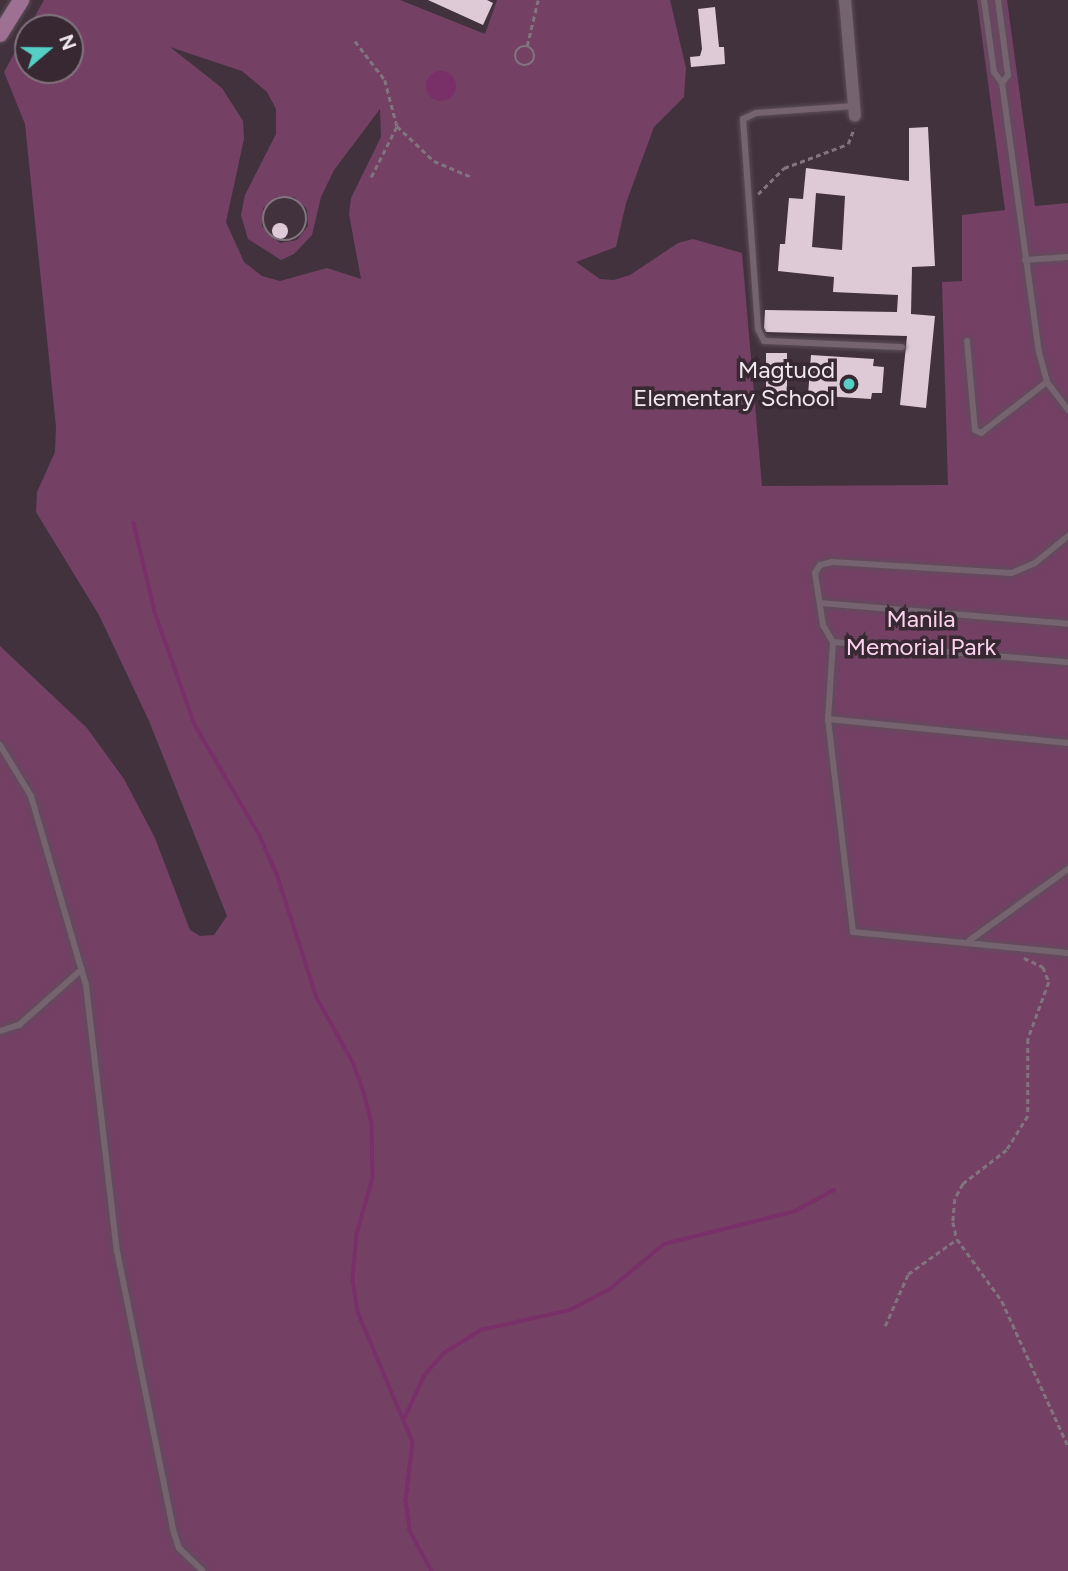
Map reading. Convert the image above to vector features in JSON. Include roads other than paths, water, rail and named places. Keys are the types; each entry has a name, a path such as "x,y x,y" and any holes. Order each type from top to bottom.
{"main road":[{"path":"0,34 21,0"}],"street":[{"path":"845,0 854,111"}],"lane":[{"path":"984,0 994,72 1002,83 1025,260 1047,382 1068,410"},
{"path":"998,0 1008,75 1002,83"},
{"path":"854,111 756,113 743,119 747,206 761,339 902,347"},
{"path":"1025,260 1068,257"},
{"path":"967,341 975,430 981,433 1047,382"},
{"path":"1068,537 1035,563 1011,573 825,563 815,573 823,625 833,642 828,719 853,932 970,940 1068,953"},
{"path":"820,603 1068,624"},
{"path":"833,642 1068,662"},
{"path":"828,719 1068,743"},
{"path":"0,745 32,796 82,969 96,1044 120,1265 174,1533 179,1548 203,1571"},
{"path":"970,940 1068,869"},
{"path":"0,1031 19,1025 82,969"}],"waterway":[{"path":"134,523 155,612 195,725 260,836 277,874 317,998 353,1062 364,1092 372,1123 373,1178 357,1234 353,1280 358,1312 413,1442 406,1501 410,1531 432,1571"},
{"path":"405,1417 424,1376 444,1353 481,1330 570,1310 610,1289 664,1244 795,1211 834,1190"}],"place":[{"name":"Magtuod Elementary School","path":"849,384"}],"park label":[{"name":"Manila Memorial Park","path":"921,633"}]}
